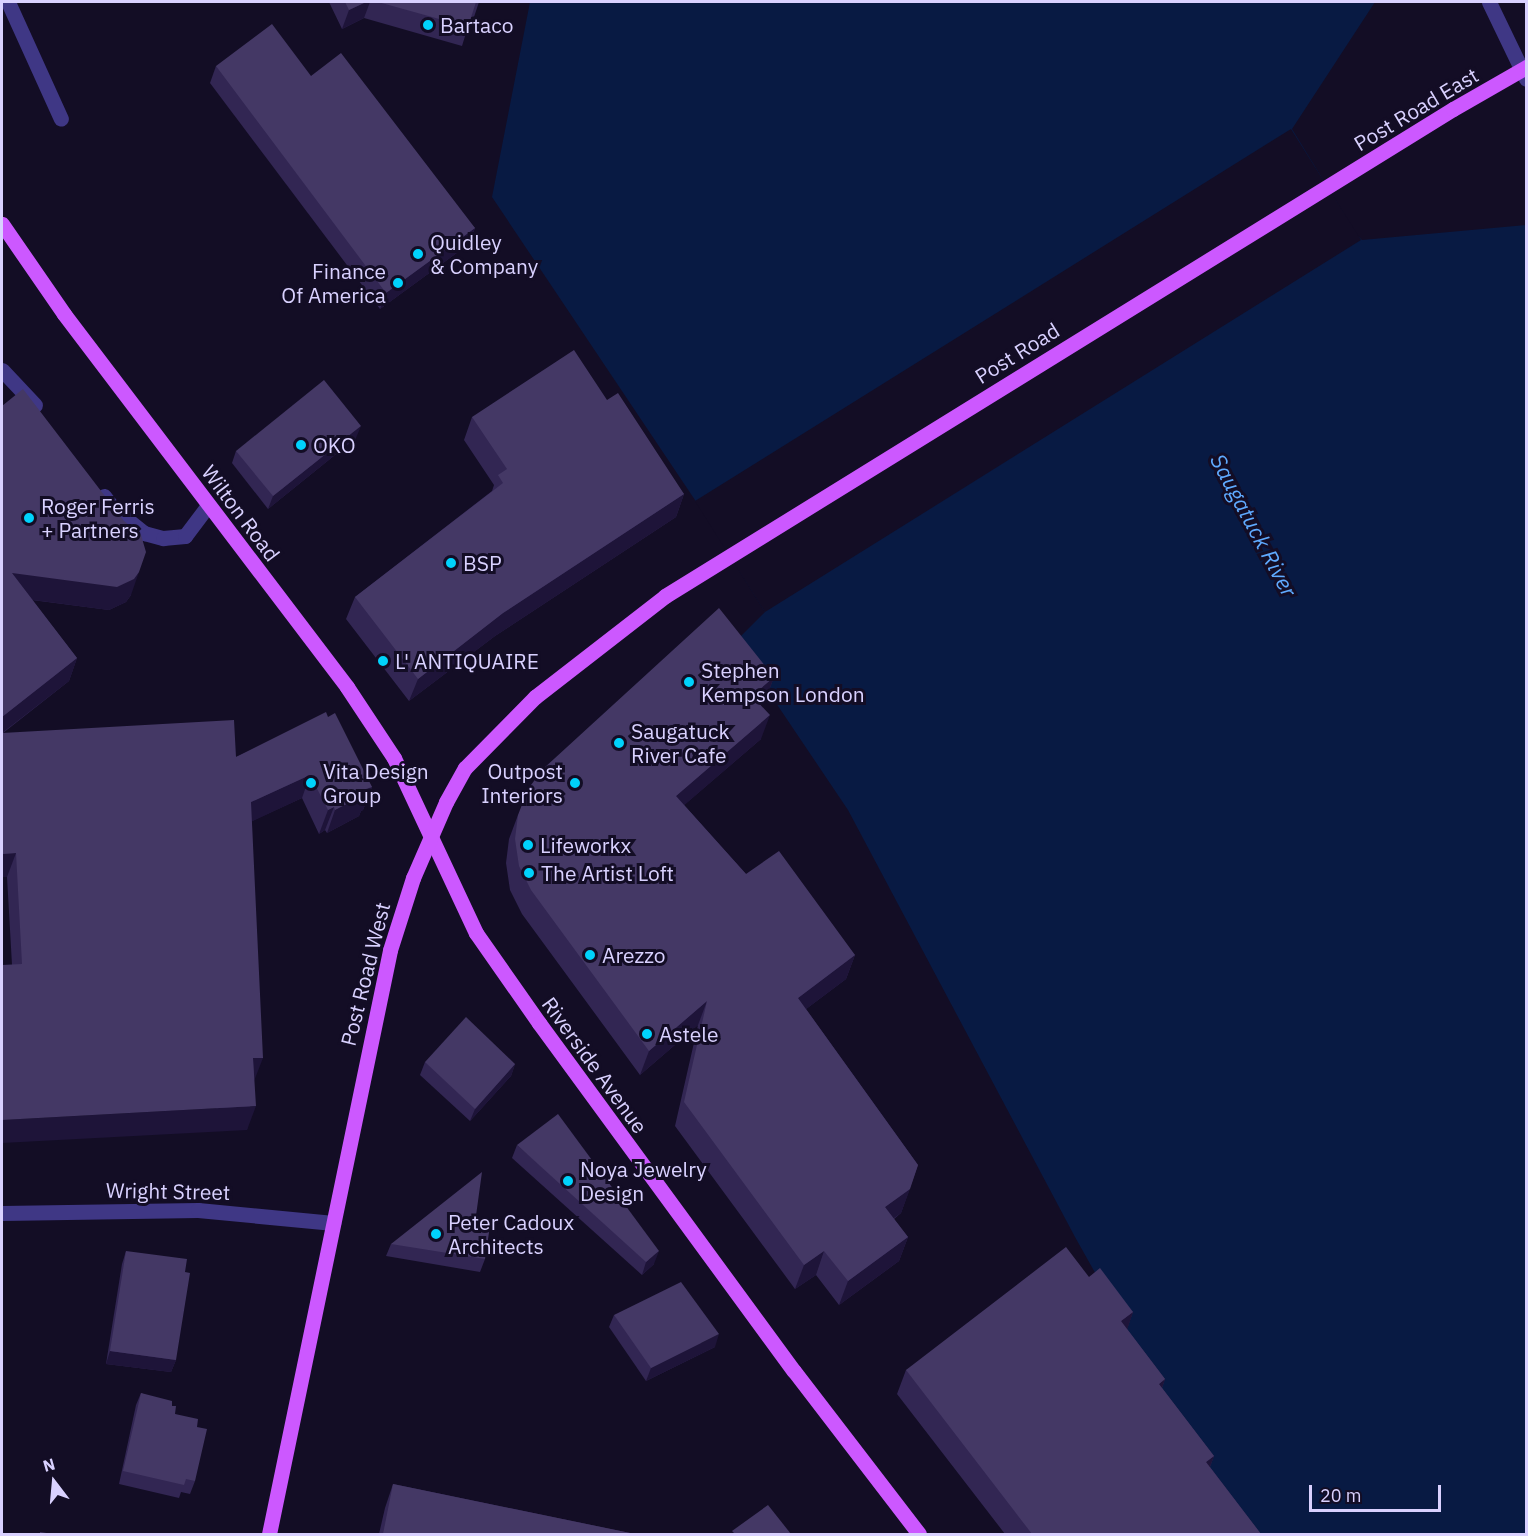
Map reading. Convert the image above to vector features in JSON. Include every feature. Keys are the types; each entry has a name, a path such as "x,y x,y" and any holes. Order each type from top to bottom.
{"main road":[{"name":"Post Road East","path":"1327,188 1525,72"},
{"name":"Post Road","path":"730,556 1327,188"},
{"name":"Wilton Road","path":"2,224 64,314 347,687 394,758 429,839"},
{"name":"Post Road West","path":"269,1534 390,950 404,903 429,839 465,768 535,697 637,616 730,556"},
{"name":"Riverside Avenue","path":"429,839 476,933 539,1023 794,1371 919,1534"}],"street":[{"path":"11,2 61,119"},
{"path":"1489,2 1525,72"},
{"path":"2,370 27,394 41,413"},
{"path":"91,480 113,508 144,534 163,538 185,537 208,505"},
{"name":"Wright Street","path":"2,1213 198,1210 333,1224"}],"water":[{"name":"Saugatuck River","path":"530,2 1375,2 1292,129 1357,235 1362,240 1526,225 1526,1534 1252,1534 1215,1486 1075,1237 848,810 735,642 765,612 699,506 492,197"}],"pier":[{"path":"1291,129 1361,240 765,612 695,501"}],"building":[{"path":"345,2 366,2 349,10"},
{"path":"378,2 476,2 468,27"},
{"path":"272,24 311,76 341,53 475,228 386,293 216,66"},
{"path":"574,350 607,400 618,393 684,494 503,613 418,679 355,597 503,483 498,475 507,469 472,417"},
{"path":"324,380 361,426 273,496 236,451"},
{"path":"23,389 124,521 141,535 146,552 134,579 117,587 12,573 77,658 2,717 2,406"},
{"path":"719,608 774,677 752,696 770,715 676,796 746,874 779,851 855,955 798,998 918,1165 910,1189 885,1207 908,1237 848,1281 824,1251 804,1265 684,1102 707,1001 649,1051 531,890 519,866 515,839 518,815 528,789 543,769"},
{"path":"326,712 328,717 335,713 372,787 366,789 368,793 335,810 334,807 328,810 310,775 251,802 263,1058 253,1058 256,1106 2,1120 2,965 22,964 16,853 2,854 2,733 234,720 236,757"},
{"path":"466,1017 515,1064 475,1109 425,1062"},
{"path":"558,1114 659,1251 646,1262 517,1145"},
{"path":"482,1172 475,1223 490,1226 485,1259 391,1244"},
{"path":"1066,1247 1089,1277 1100,1268 1133,1312 1121,1321 1165,1379 1159,1384 1214,1456 1206,1462 1261,1534 1032,1534 906,1370"},
{"path":"126,1251 187,1259 185,1272 190,1273 176,1360 110,1351"},
{"path":"681,1282 719,1334 651,1368 614,1315"},
{"path":"141,1393 172,1401 172,1406 176,1406 175,1414 198,1419 197,1427 207,1429 195,1481 186,1479 184,1485 123,1471"},
{"path":"393,1484 635,1534 383,1534"},
{"path":"768,1505 791,1534 735,1534 732,1531"}],"place":[{"name":"Bartaco","path":"428,25"},
{"name":"Quidley & Company","path":"418,254"},
{"name":"Finance Of America","path":"398,283"},
{"name":"OKO","path":"301,445"},
{"name":"Roger Ferris + Partners","path":"29,518"},
{"name":"BSP","path":"451,563"},
{"name":"L' ANTIQUAIRE","path":"383,661"},
{"name":"Stephen Kempson London","path":"689,682"},
{"name":"Saugatuck River Cafe","path":"619,743"},
{"name":"Vita Design Group","path":"311,783"},
{"name":"Outpost Interiors","path":"575,783"},
{"name":"Lifeworkx","path":"528,845"},
{"name":"The Artist Loft","path":"529,873"},
{"name":"Arezzo","path":"590,955"},
{"name":"Astele","path":"647,1034"},
{"name":"Noya Jewelry Design","path":"568,1181"},
{"name":"Peter Cadoux Architects","path":"436,1234"}]}
